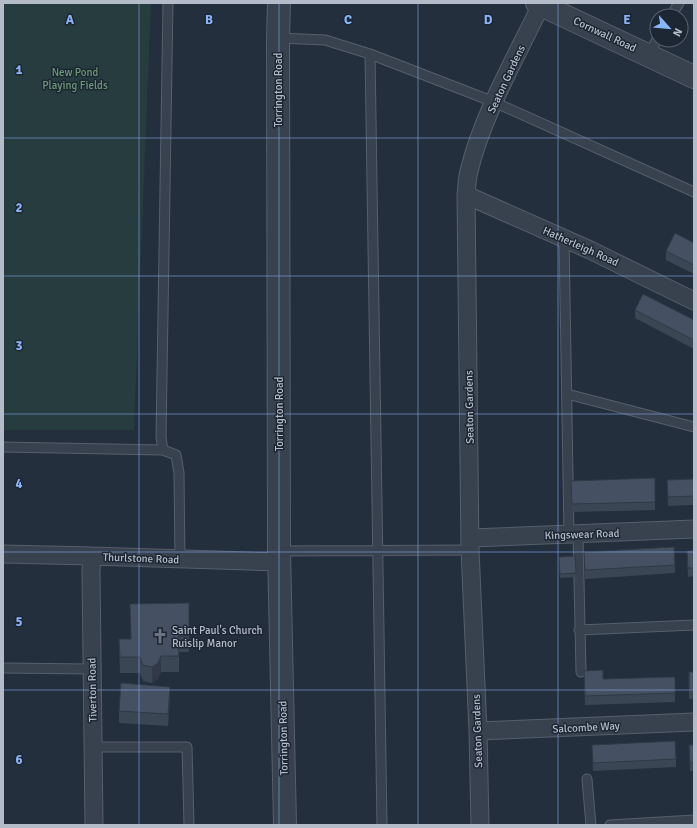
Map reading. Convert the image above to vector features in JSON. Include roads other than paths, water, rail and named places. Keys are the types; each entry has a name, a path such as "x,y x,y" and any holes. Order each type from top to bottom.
{"street":[{"name":"Torrington Road","path":"279,3 280,556 285,825"},
{"name":"Cornwall Road","path":"539,4 649,45"},
{"name":"Seaton Gardens","path":"480,825 478,731 470,544 466,195 469,171 477,146 494,102 539,4"},
{"name":"Cornwall Road","path":"654,48 694,76"},
{"name":"Hatherleigh Road","path":"466,195 638,272 694,300"},
{"name":"Kingswear Road","path":"470,544 574,534 694,529"},
{"name":"Thurlstone Road","path":"3,554 180,559 280,556"},
{"name":"Tiverton Road","path":"92,556 94,825"},
{"name":"Salcombe Way","path":"478,731 694,722"}],"lane":[{"path":"163,450 161,437 168,3"},
{"path":"278,38 326,40 370,54 494,102 694,192"},
{"path":"370,54 382,825"},
{"path":"564,238 567,394 580,672"},
{"path":"567,394 694,427"},
{"path":"3,447 163,450 176,455 179,474 180,559"},
{"path":"280,556 470,544"},
{"path":"579,630 694,625"},
{"path":"3,668 92,669"},
{"path":"93,746 187,748 189,825"},
{"path":"587,779 591,825"},
{"path":"610,825 694,820"}],"place":[{"name":"Saint Paul's Church Ruislip Manor","path":"160,636"}],"park label":[{"name":"New Pond Playing Fields","path":"75,78"}]}
